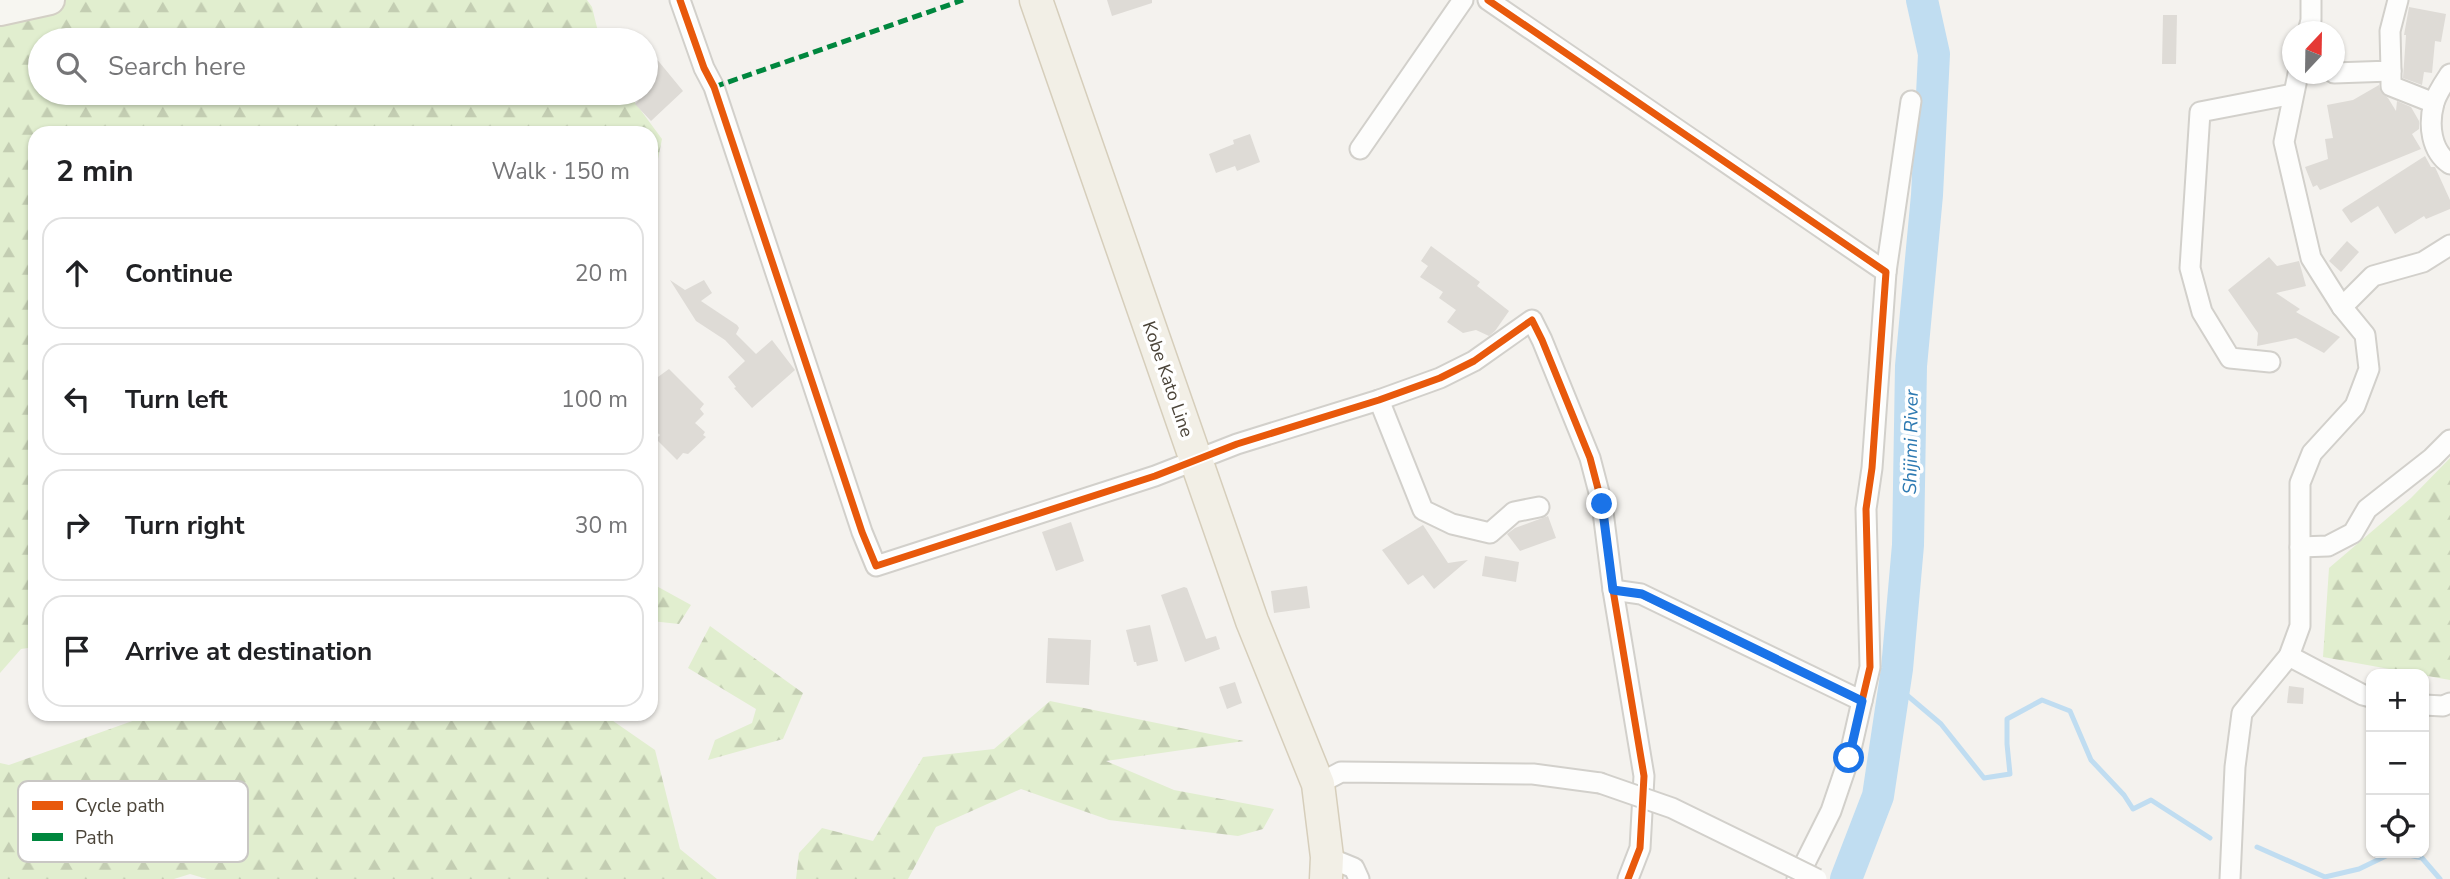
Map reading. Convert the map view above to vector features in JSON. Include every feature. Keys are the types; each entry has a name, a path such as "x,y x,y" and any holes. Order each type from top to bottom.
{"main road":[{"name":"Kobe Kato Line","path":"1036,0 1252,621 1318,784 1327,868"}],"street":[{"path":"0,11 50,0"},
{"path":"680,0 704,68 714,87 862,532 876,566 1440,378 1463,366 1532,320 1590,458 1602,504 1613,590 1644,776 1640,848 1628,879"},
{"path":"1360,149 1463,0"},
{"path":"1488,0 1886,272"},
{"path":"2311,0 2311,21"},
{"path":"2398,0 2390,32 2391,86 2434,103"},
{"path":"2345,73 2391,71"},
{"path":"2450,74 2434,103 2432,138 2443,159 2450,164"},
{"path":"2230,879 2235,767 2242,713 2289,656 2300,626 2300,483 2312,453 2356,406 2369,369 2365,335 2342,307 2311,258 2284,142 2296,84"},
{"path":"2270,362 2230,358 2202,312 2190,268 2200,112 2293,94"},
{"path":"1797,879 1831,811 1849,758 1870,667 1866,509 1872,468 1886,272 1911,101"},
{"path":"2342,307 2373,276 2423,262 2450,245"},
{"path":"1379,400 1423,510 1452,524 1490,533 1514,512 1539,507"},
{"path":"2300,547 2328,546 2353,533 2367,509 2432,458 2450,440"},
{"path":"1613,590 1642,594 1862,701"},
{"path":"2289,656 2366,695"},
{"path":"2429,705 2443,706 2450,703"},
{"path":"1318,784 1341,772 1533,774 1600,783 1672,808 1817,879"},
{"path":"1327,868 1354,868 1359,879"}],"green space":[{"path":"48,0 587,0 592,7 597,28 28,28 28,105 637,105 652,126 28,126 28,648 21,649 0,673 0,9"},
{"path":"658,134 662,139 658,159"},
{"path":"2450,458 2450,680 2429,676 2429,669 2389,669 2323,657 2329,568 2411,498"},
{"path":"658,587 691,605 679,624 658,622"},
{"path":"710,626 803,693 783,739 708,760 715,740 752,723 756,709 688,668"},
{"path":"1050,701 1244,741 1106,761 1174,790 1274,809 1263,829 1238,836 1109,820 1021,789 936,827 908,879 796,879 799,853 822,828 873,841 923,757 994,749"},
{"path":"132,721 613,721 655,750 680,849 717,879 207,879 190,874 174,879 0,879 0,763 9,765"}],"building":[{"path":"1107,0 1152,0 1152,3 1112,16"},
{"path":"2409,7 2446,14 2441,42 2435,41 2432,73 2424,72 2422,85 2403,78 2404,35"},
{"path":"2163,15 2177,15 2176,64 2162,64"},
{"path":"658,61 683,91 651,121 636,105 658,105"},
{"path":"2379,85 2381,92 2396,111 2397,101 2411,107 2419,121 2419,129 2412,134 2421,149 2320,190 2317,185 2313,187 2305,167 2328,159 2325,139 2333,138 2327,105 2353,100"},
{"path":"1250,134 1260,162 1237,171 1235,166 1216,173 1209,154"},
{"path":"2425,156 2431,167 2435,167 2450,200 2450,209 2426,219 2424,216 2395,234 2378,206 2351,223 2342,210 2344,208"},
{"path":"2347,241 2359,252 2341,272 2329,261"},
{"path":"1431,246 1480,282 1477,286 1509,311 1489,336 1476,330 1463,333 1447,322 1456,310 1439,298 1443,292 1420,277 1428,266 1421,261"},
{"path":"2269,257 2277,266 2299,261 2306,286 2276,293 2300,309 2296,312 2340,337 2324,353 2296,338 2257,346 2258,333 2228,290"},
{"path":"670,280 685,290 704,280 712,293 701,301 737,325 739,328 736,334 756,354 772,340 795,370 752,408 728,377 745,361 725,340 696,321"},
{"path":"669,369 704,404 700,409 704,414 695,423 705,432 703,435 706,437 688,454 683,453 677,460 658,441 658,377"},
{"path":"1548,516 1556,538 1520,551 1507,534 1515,528"},
{"path":"1071,522 1084,561 1056,571 1042,532"},
{"path":"1423,525 1448,563 1468,560 1434,589 1423,575 1408,585 1382,550"},
{"path":"1485,556 1519,562 1516,582 1482,576"},
{"path":"1307,586 1310,608 1274,613 1271,591"},
{"path":"1187,588 1206,639 1216,636 1220,649 1185,662 1161,595"},
{"path":"1150,625 1158,661 1137,666 1126,630"},
{"path":"1048,638 1091,640 1089,685 1046,683"},
{"path":"1235,682 1242,703 1227,709 1219,687"},
{"path":"2289,686 2304,688 2303,704 2287,703"}],"waterway":[{"name":"Shijimi River","path":"1846,879 1878,796 1897,669 1908,545 1911,366 1927,195 1934,54 1922,0"},
{"path":"1895,685 1941,724 1984,778 2010,774 2007,719 2042,700 2070,711 2091,760 2124,795 2133,809 2151,800 2210,838"},
{"path":"2257,847 2325,877 2359,869 2382,858"},
{"path":"2422,858 2440,879"}],"marked path":[{"path":"714,87 963,0"}],"cycle path":[{"path":"680,0 704,68 714,87 862,532 876,566 1155,476 1237,444 1440,378 1474,361 1532,320 1590,458 1602,504 1613,590 1644,776 1640,848 1628,879"},
{"path":"1488,0 1886,272 1872,468 1866,509 1870,667 1862,701 1641,594 1613,590"}],"route":[{"path":"1602,504 1613,590 1642,594 1862,701 1849,758"}]}
